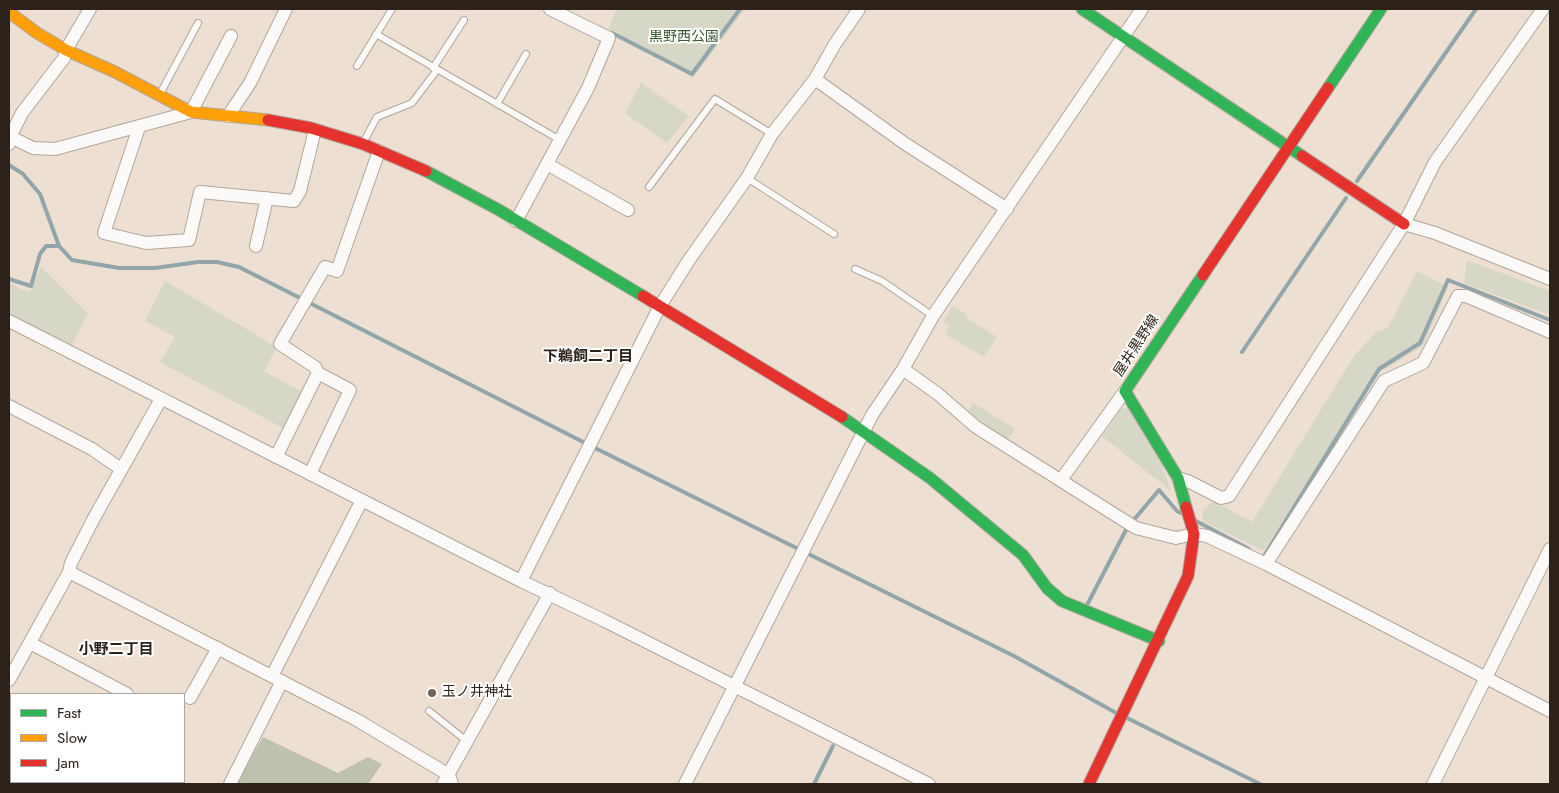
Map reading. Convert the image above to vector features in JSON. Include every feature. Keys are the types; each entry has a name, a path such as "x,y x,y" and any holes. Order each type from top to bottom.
{"street":[{"path":"90,9 66,50 64,58 22,113 9,139 33,148 55,149 191,112 277,121 315,130 363,144 434,174 802,391 864,432 930,478 1023,555 1048,588 1062,601 1159,641"},
{"path":"228,116 250,83 286,9"},
{"path":"516,221 588,88 609,38 550,9"},
{"path":"521,581 660,306 689,260 747,178 772,134 815,79 835,44 859,9"},
{"path":"1082,9 1404,224 1435,233 1550,279"},
{"path":"685,784 872,416 903,369 933,316 1142,9"},
{"name":"屋井黒野線","path":"1089,784 1159,641 1188,576 1194,534 1178,478 1126,391 1381,9"},
{"path":"1178,478 1221,498 1230,496 1404,224 1435,162 1543,9"},
{"path":"9,12 37,33 66,50 160,94 191,112"},
{"path":"191,112 231,36"},
{"path":"815,79 904,143 1007,209"},
{"path":"139,127 104,232 146,243 189,240 200,192 294,201 300,191 315,130"},
{"path":"310,474 350,390 318,374 315,367 280,344 325,267 337,271 379,151"},
{"path":"547,164 628,210"},
{"path":"256,246 267,198"},
{"path":"1266,564 1384,381 1422,363 1458,296 1466,296 1550,332"},
{"path":"9,321 521,581 550,593 928,784"},
{"path":"903,369 938,394 976,427 1136,528 1176,538 1194,534 1207,536 1266,564 1550,711"},
{"path":"276,457 318,374"},
{"path":"1061,480 1126,391"},
{"path":"9,680 70,572 71,563 161,399"},
{"path":"9,406 92,449 121,469"},
{"path":"230,784 277,679 362,500"},
{"path":"1433,784 1550,549"},
{"path":"70,572 357,720 448,781 550,593"},
{"path":"30,643 125,693"},
{"path":"190,698 218,648"}],"lane":[{"path":"357,66 392,9"},
{"path":"363,144 377,117 412,103 464,20"},
{"path":"160,94 198,22"},
{"path":"376,34 560,140"},
{"path":"497,104 526,54"},
{"path":"649,187 714,99 772,134"},
{"path":"747,178 834,234"},
{"path":"855,270 882,281 933,316"},
{"path":"429,711 468,742"}],"green space":[{"name":"黒野西公園","path":"617,9 745,9 693,78 646,49 608,29"},
{"path":"641,83 689,116 667,143 625,113"},
{"path":"1467,260 1550,291 1550,315 1464,283"},
{"path":"41,267 88,314 71,346 9,316 9,282 22,290 30,291"},
{"path":"1417,271 1448,287 1423,346 1380,372 1265,548 1262,550 1203,521 1203,510 1214,501 1252,522 1354,356 1376,332 1388,328"},
{"path":"165,281 277,347 264,371 302,392 283,428 160,362 175,337 145,321"},
{"path":"953,306 966,314 968,319 997,337 984,357 945,334 949,326 943,322"},
{"path":"973,403 1015,429 1007,440 966,415"},
{"path":"1122,408 1128,408 1162,465 1171,491 1102,436"},
{"path":"263,737 338,773 368,757 382,764 368,784 236,784"}],"waterway":[{"path":"612,33 692,74 740,9"},
{"path":"1357,181 1476,9"},
{"path":"9,165 23,174 40,194 59,246 72,260 119,268 155,268 198,262 217,262 239,267 595,448 1014,656 1118,714"},
{"path":"1242,352 1346,198"},
{"path":"9,279 31,286 40,254 46,246 59,246"},
{"path":"1264,556 1379,369 1420,343 1448,280 1550,320"},
{"path":"1087,605 1127,528 1159,490 1177,511 1183,514"},
{"path":"1196,521 1249,549"},
{"path":"1127,718 1260,784"},
{"path":"814,784 833,746"}],"traffic: fast":[{"path":"1082,9 1302,156"},
{"path":"1328,88 1381,9"},
{"path":"426,171 499,210 643,296"},
{"path":"1186,507 1178,478 1125,391 1203,275"},
{"path":"842,417 930,478 1023,555 1047,588 1062,601 1159,641"}],"traffic: slow":[{"path":"9,12 37,33 66,50 115,72 191,112 268,120"}],"traffic: jam":[{"path":"1203,275 1328,88"},
{"path":"268,120 311,128 363,144 426,171"},
{"path":"1302,156 1404,224"},
{"path":"643,296 842,417"},
{"path":"1089,784 1188,576 1194,534 1186,507"}],"place":[{"name":"玉ノ井神社","path":"432,693"}],"district":[{"name":"下鵜飼二丁目","path":"588,357"},
{"name":"小野二丁目","path":"116,650"}]}
